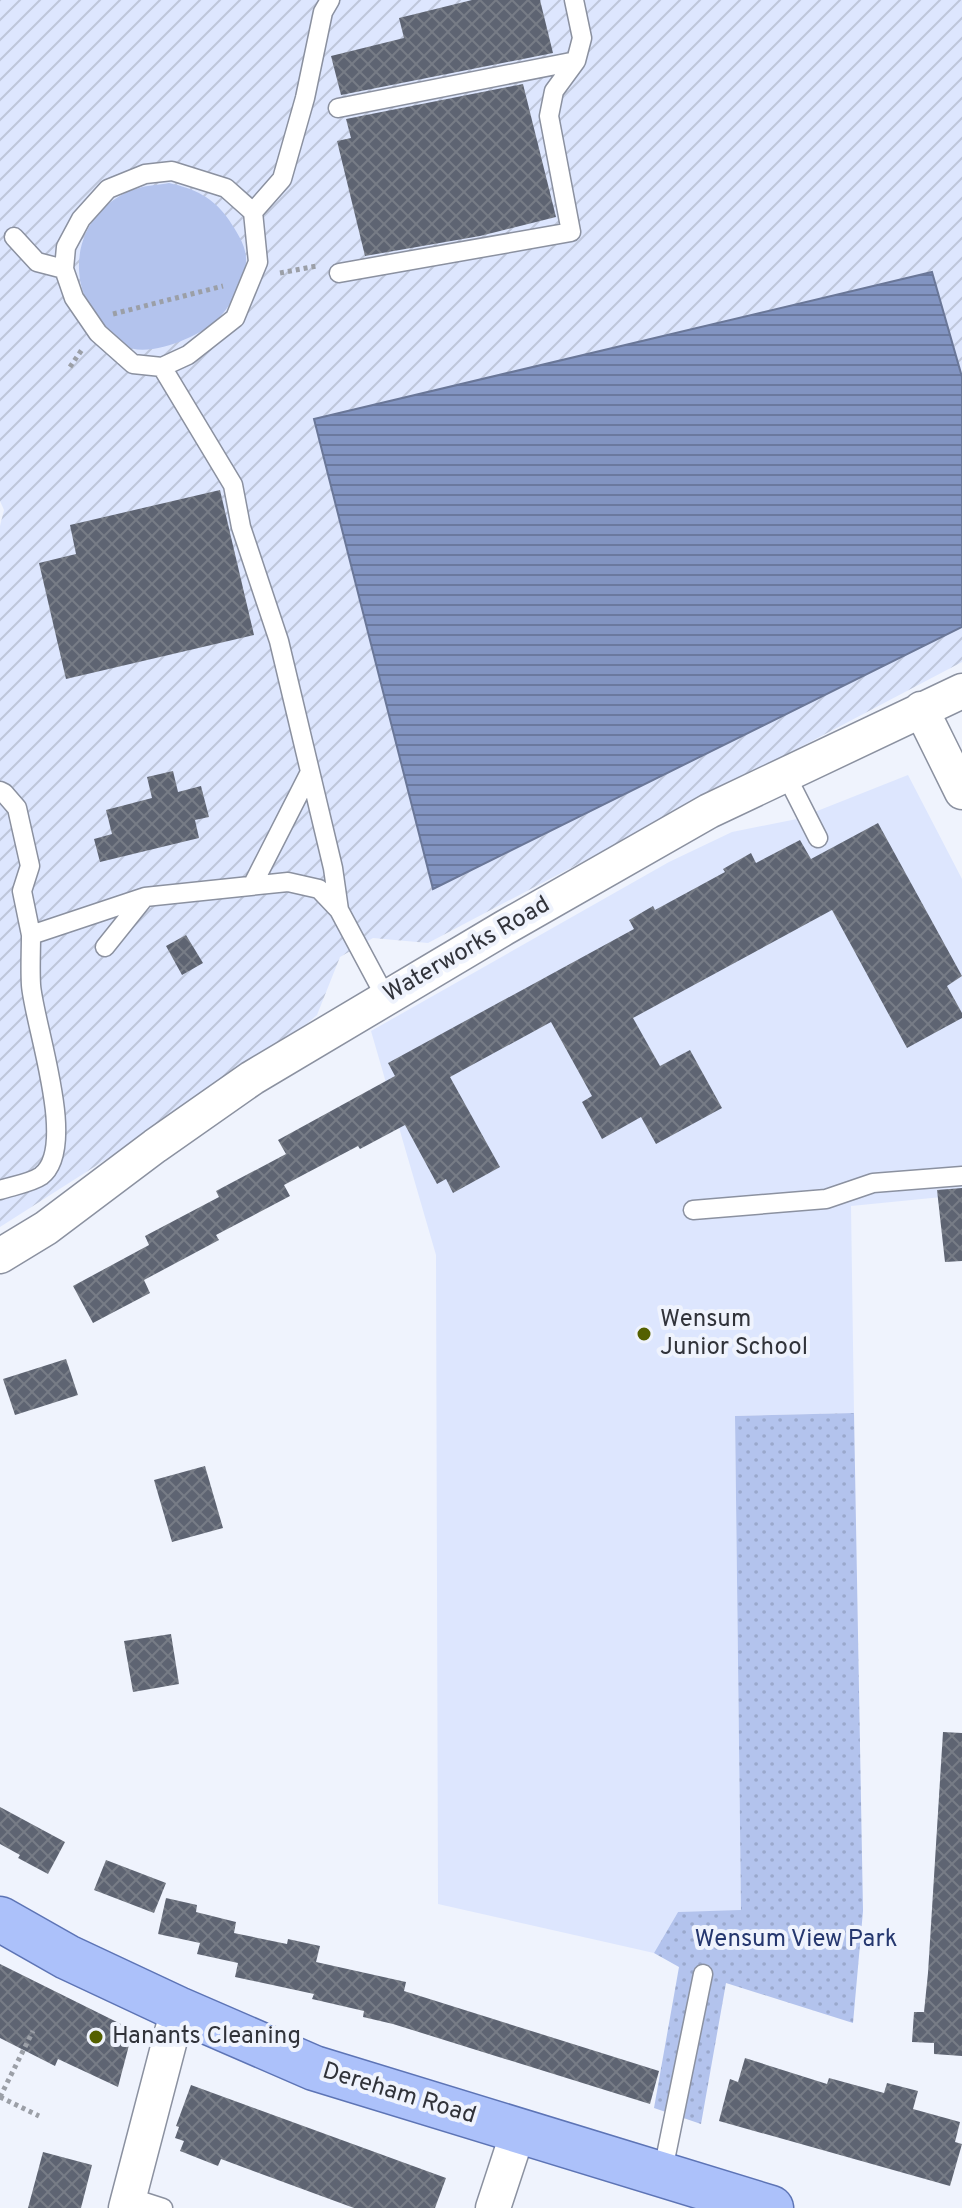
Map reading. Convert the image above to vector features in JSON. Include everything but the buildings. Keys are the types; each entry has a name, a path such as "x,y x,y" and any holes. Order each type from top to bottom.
{"main road":[{"name":"Dereham Road","path":"0,1919 67,1957 314,2068 771,2208"}],"street":[{"name":"Waterworks Road","path":"0,1256 46,1228 252,1078 386,998 709,811 962,691"},
{"path":"921,709 962,792"},
{"path":"127,2202 178,2009"},
{"path":"493,2208 518,2132"}],"lane":[{"path":"253,212 282,179 305,98 323,12 330,0"},
{"path":"331,269 571,232 549,116 554,91 576,61 582,38 574,0"},
{"path":"338,108 576,61"},
{"path":"172,171 226,188 253,212 258,262 235,318 188,355 162,367 133,364 95,330 74,298 64,269 66,247 81,219 108,189 145,174 172,171"},
{"path":"14,237 37,262 64,269"},
{"path":"162,367 233,485 241,527 279,641 333,868 339,910"},
{"path":"253,884 310,772"},
{"path":"785,773 818,838"},
{"path":"0,791 17,808 30,866 22,891 31,935 31,986 50,1075 56,1127 54,1157 41,1176 0,1190"},
{"path":"31,935 145,897 288,882 319,889 339,910 386,998"},
{"path":"105,947 145,897"},
{"path":"693,1210 826,1199 873,1183 962,1176"},
{"path":"662,2175 703,1974"},
{"path":"127,2202 163,2208"}],"path":[{"path":"70,367 95,330 115,313 251,279 331,269"},
{"path":"33,2031 0,2097 39,2116"}],"shaded area":[{"path":"0,0 962,0 962,662 428,943 373,938 340,957 317,1015 273,1053 0,1227 0,526 4,510 0,501"},
{"path":"932,272 962,377 962,627 433,889 314,419"},
{"name":"Wensum Junior School","path":"908,775 962,879 962,1195 851,1206 854,1413 735,1416 741,1911 678,1912 654,1953 438,1904 436,1255 371,1031 669,862 732,832 797,819"}],"green space":[{"path":"169,183 203,195 217,205 237,233 244,249 246,266 238,291 210,326 173,344 146,350 133,349 113,337 91,310 81,286 80,251 85,234 106,206 121,195 139,188"},
{"name":"Wensum View Park","path":"854,1413 863,1911 853,2023 726,1983 701,2124 654,2108 679,1967 654,1953 678,1912 741,1910 735,1416"}],"place":[{"name":"Wensum Junior School","path":"644,1334"},
{"name":"Hanants Cleaning","path":"96,2037"}]}
